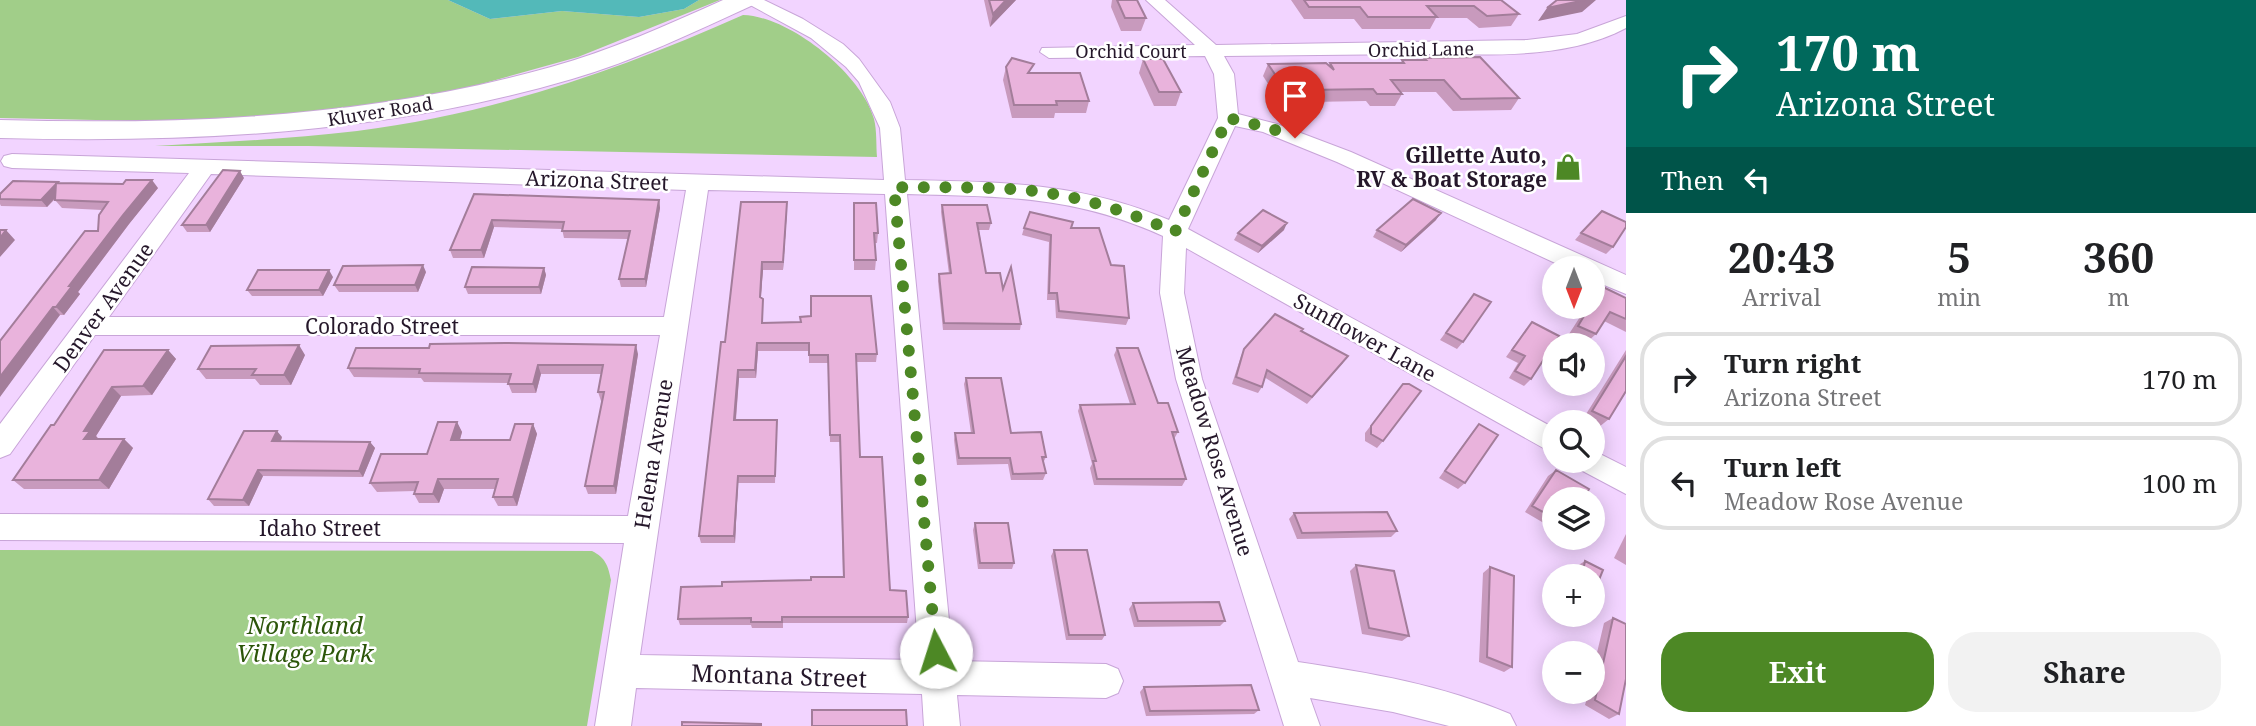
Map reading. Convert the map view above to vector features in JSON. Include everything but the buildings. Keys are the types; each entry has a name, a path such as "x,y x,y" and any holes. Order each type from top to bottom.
{"street":[{"name":"Kluver Road","path":"0,130 171,132 351,118 403,109 561,73 625,52 744,0"},
{"path":"750,0 823,36 869,81 883,107 890,128 942,726"},
{"path":"1155,0 1212,51 1224,74 1228,118 1270,128 1344,157 1561,256"},
{"name":"Orchid Lane","path":"1212,51 1537,45 1583,38 1626,21"},
{"name":"Orchid Court","path":"1049,52 1212,51"},
{"name":"Meadow Rose Avenue","path":"1228,118 1175,232 1172,293 1189,379 1302,726"},
{"path":"6,167 41,131"},
{"name":"Arizona Street","path":"6,167 205,167 698,183 1023,190 1077,198 1134,214 1175,232"},
{"name":"Denver Avenue","path":"0,446 205,167"},
{"name":"Helena Avenue","path":"613,726 640,530 698,183"},
{"name":"Sunflower Lane","path":"1175,232 1542,435"},
{"path":"1605,276 1626,285"},
{"name":"Colorado Street","path":"89,326 674,326"},
{"path":"1605,470 1626,482"},
{"name":"Idaho Street","path":"0,527 640,530"},
{"name":"Montana Street","path":"621,671 938,680 1106,681"},
{"path":"1285,677 1381,691 1468,713 1498,726"}],"green space":[{"path":"0,0 448,0 490,19 562,11 639,17 684,9 699,0 720,0 578,57 460,90 292,116 192,122 0,118"},
{"path":"743,15 781,25 802,36 839,67 867,102 875,124 877,157 308,146 155,146 332,134 457,113 506,101 602,71"},
{"name":"Northland Village Park","path":"0,550 592,551 606,563 611,580 587,726 0,726"}],"shaded area":[{"path":"448,0 699,0 684,9 639,17 562,11 490,19"}],"place":[{"name":"Gillette Auto, RV & Boat Storage","path":"1568,167"}],"route":[{"path":"936,652 894,187 1023,190 1077,198 1134,214 1175,232 1228,118 1270,128 1295,138"}]}
